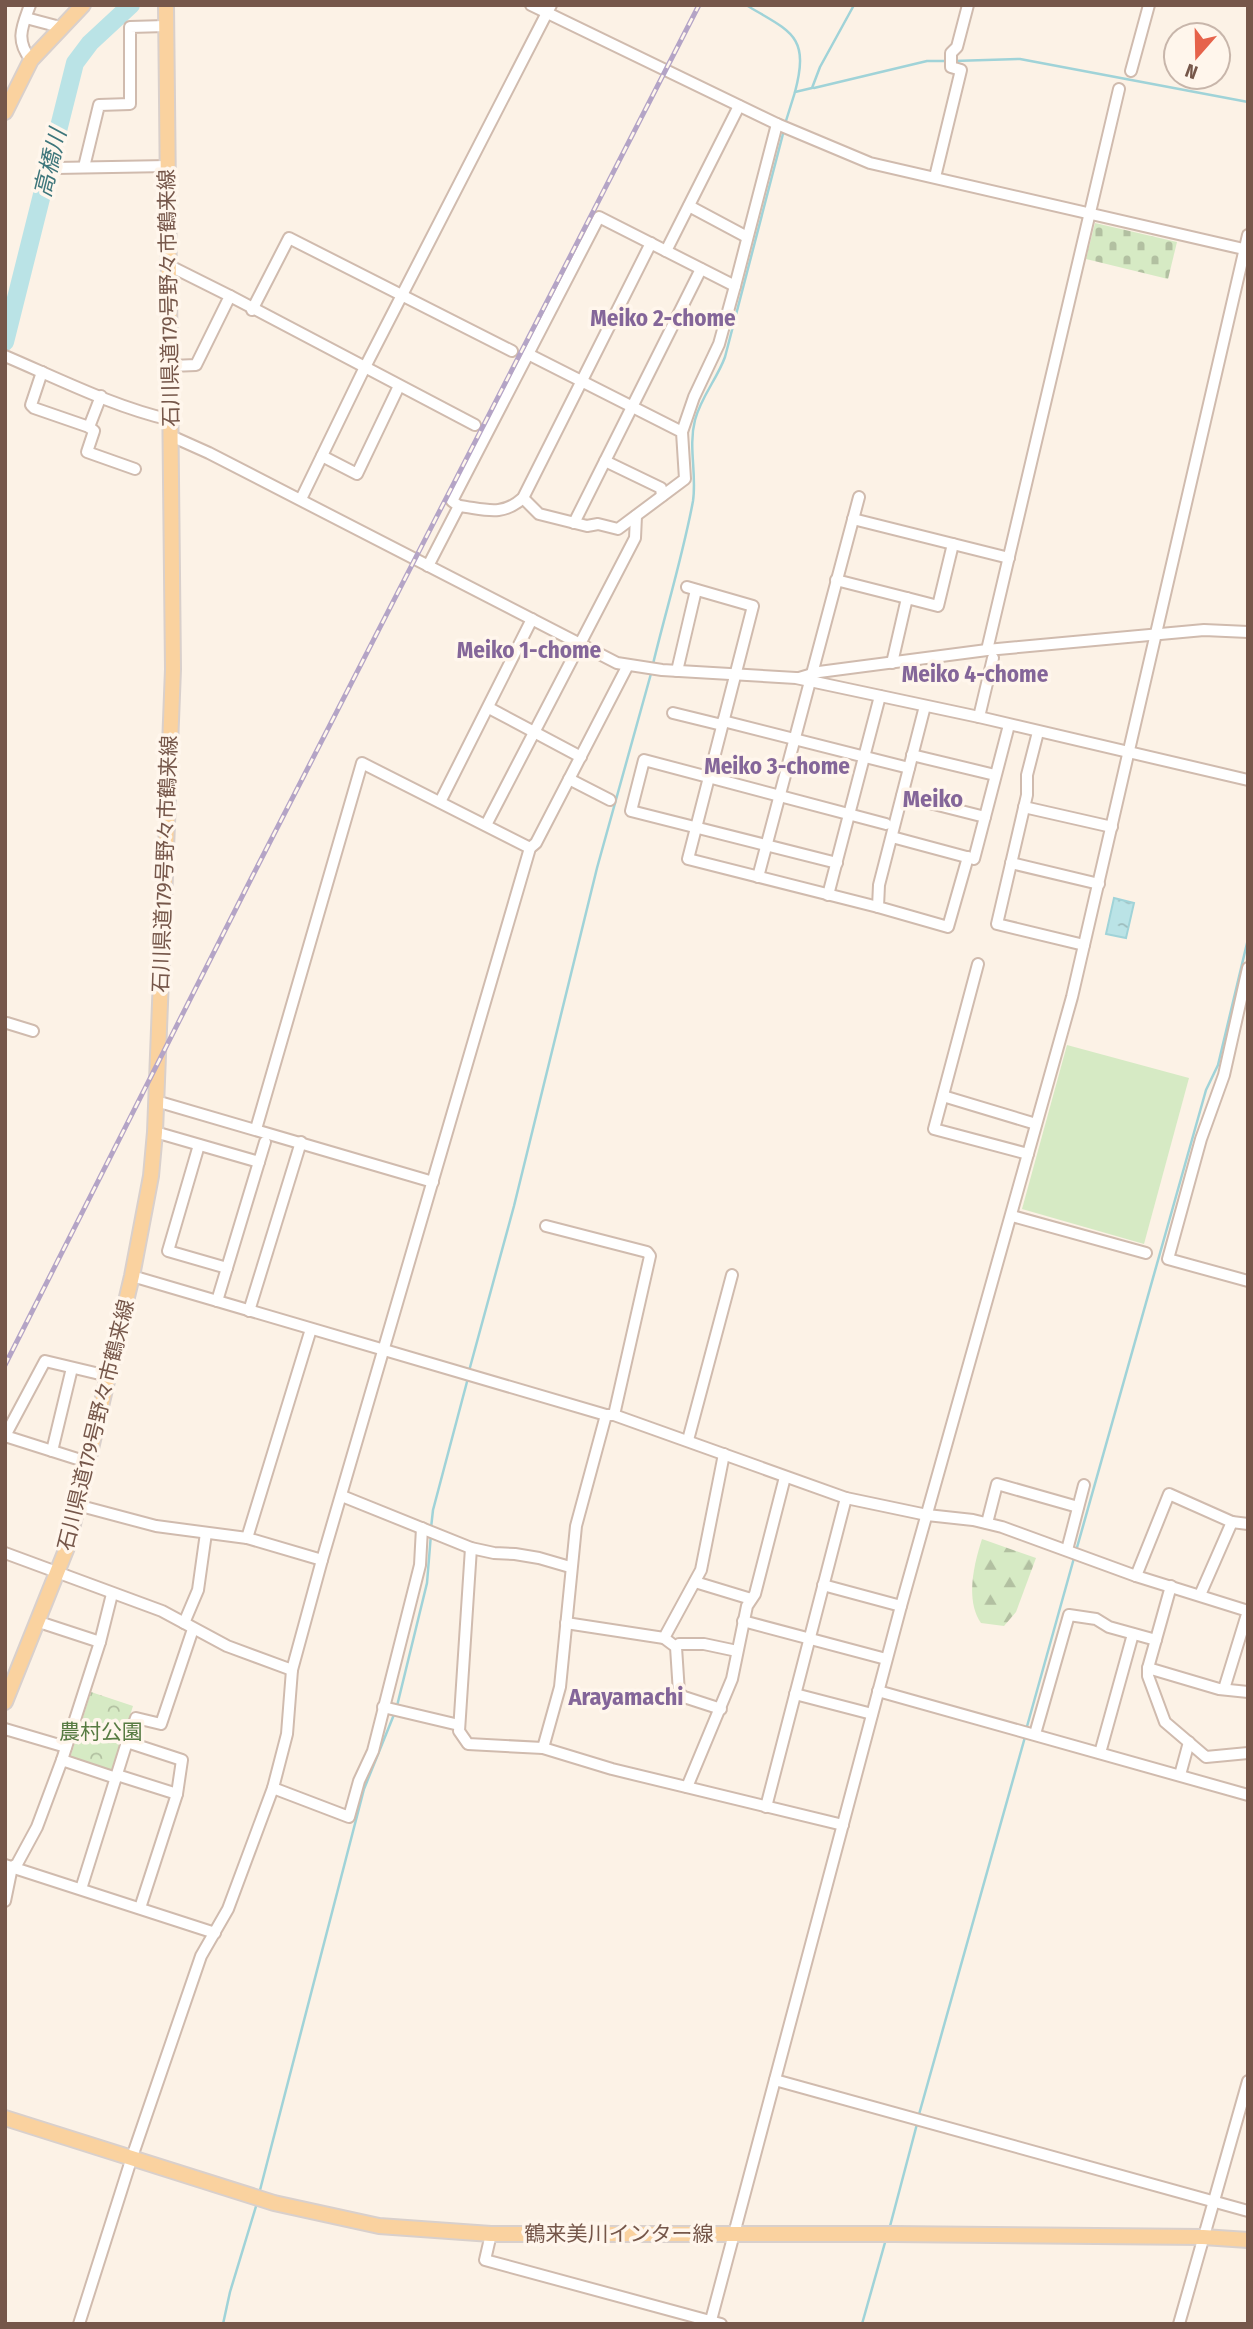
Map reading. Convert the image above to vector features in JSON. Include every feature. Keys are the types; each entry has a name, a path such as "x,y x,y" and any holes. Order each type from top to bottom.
{"main road":[{"path":"5,112 31,60 83,5"},
{"name":"石川県道179号野々市鶴来線","path":"5,1702 68,1545 132,1276 151,1176 173,669 166,5"},
{"name":"鶴来美川インター線","path":"5,2118 269,2201 379,2226 491,2234 894,2234 1203,2237 1248,2240"}],"street":[{"path":"30,5 20,37 23,50 31,60"},
{"path":"531,5 549,9 739,106 870,163 1246,250"},
{"path":"935,177 961,70 951,67 951,53 957,47 968,5"},
{"path":"1131,71 1149,5"},
{"path":"301,499 365,367 549,9"},
{"path":"26,18 60,27"},
{"path":"84,167 99,105 130,104 130,27 166,26"},
{"path":"979,718 1009,558 1119,89"},
{"path":"666,251 739,106"},
{"path":"523,498 539,514 587,526 598,524 618,529 685,479 682,432 694,397 719,344 747,237 782,126"},
{"path":"56,168 168,166"},
{"path":"689,206 747,237"},
{"path":"651,243 523,498 512,508 502,511 458,506 452,501 599,217 651,243 735,286"},
{"path":"491,2234 485,2260 714,2323 734,2234 886,1659 1072,997 1248,235"},
{"path":"252,310 289,238 512,351"},
{"path":"170,266 475,425"},
{"path":"574,523 701,269"},
{"path":"171,366 196,365 230,296"},
{"path":"528,354 682,432"},
{"path":"6,356 101,396 172,420"},
{"path":"42,372 30,405 89,426 94,431 88,452 135,469"},
{"path":"322,456 357,474 400,386"},
{"path":"89,426 101,396"},
{"path":"171,436 301,499 617,663 735,676 810,678 892,663 1155,634 1204,630 1248,632"},
{"path":"605,461 661,488 662,496"},
{"path":"758,877 859,497"},
{"path":"428,566 458,506"},
{"path":"486,825 635,538 635,516"},
{"path":"853,519 1009,558"},
{"path":"836,580 938,606 953,544"},
{"path":"677,671 692,589 753,606 688,859 948,927 968,857"},
{"path":"892,663 907,598"},
{"path":"440,802 532,619"},
{"path":"79,2324 132,2157 201,1956 237,1888 273,1788 287,1734 292,1670 322,1560 530,848 536,843 628,665"},
{"path":"810,678 1248,780"},
{"path":"828,895 880,696"},
{"path":"878,907 879,885 925,706"},
{"path":"489,708 581,757"},
{"path":"673,713 794,738 909,768"},
{"path":"892,837 974,859 1009,725"},
{"path":"1038,732 997,924 1084,945"},
{"path":"912,755 995,775"},
{"path":"837,863 631,811 644,760 886,824"},
{"path":"256,1129 362,763 530,848"},
{"path":"569,779 610,800"},
{"path":"902,796 985,817"},
{"path":"1024,807 1112,827"},
{"path":"1011,863 1099,884"},
{"path":"978,964 934,1129 1028,1154"},
{"path":"1248,968 1242,1019 1201,1139 1168,1259 1248,1281"},
{"path":"6,1025 33,1031"},
{"path":"943,1096 1036,1124"},
{"path":"156,1101 433,1182"},
{"path":"155,1132 258,1162"},
{"path":"217,1301 265,1142"},
{"path":"249,1311 301,1142"},
{"path":"199,1145 168,1251 227,1268"},
{"path":"1012,1216 1146,1253"},
{"path":"543,1748 559,1687 576,1526 610,1415 650,1256 647,1252 545,1226"},
{"path":"688,1440 732,1275"},
{"path":"132,1276 610,1415 688,1440 846,1498 927,1515 987,1523 1033,1537 1136,1576 1248,1611 1224,1689"},
{"path":"247,1538 311,1329"},
{"path":"87,1462 5,1436 45,1361 108,1376"},
{"path":"52,1451 72,1368"},
{"path":"664,1639 701,1570 724,1454"},
{"path":"687,1787 732,1679 743,1621 747,1606 755,1594 785,1477"},
{"path":"987,1523 997,1485 1079,1507"},
{"path":"1067,1550 1084,1486"},
{"path":"1136,1576 1169,1494 1232,1522 1248,1524"},
{"path":"342,1496 471,1548 515,1554 570,1567"},
{"path":"766,1807 846,1498"},
{"path":"77,1505 156,1526 247,1538 322,1560"},
{"path":"1200,1595 1232,1522"},
{"path":"273,1788 349,1817 359,1781 373,1751 428,1531"},
{"path":"81,1889 136,1718 161,1724 198,1590 206,1533"},
{"path":"471,1548 459,1725 459,1731 468,1744 543,1748 612,1769 843,1825"},
{"path":"5,1553 162,1611 227,1647 292,1670"},
{"path":"695,1582 751,1599"},
{"path":"823,1585 901,1606"},
{"path":"1171,1586 1148,1676 1165,1722 1206,1757 1248,1753"},
{"path":"9,1866 17,1864 37,1827 62,1760 113,1594"},
{"path":"1028,1732 1069,1615 1096,1619 1109,1627 1156,1640"},
{"path":"743,1621 886,1659"},
{"path":"39,1622 100,1643"},
{"path":"566,1623 664,1639 676,1647"},
{"path":"1100,1753 1133,1634"},
{"path":"676,1647 679,1644 704,1644 737,1651"},
{"path":"676,1647 679,1693 721,1709"},
{"path":"1149,1668 1224,1689 1248,1692"},
{"path":"878,1691 1248,1795"},
{"path":"795,1694 872,1714"},
{"path":"384,1707 459,1725"},
{"path":"5,1729 66,1747"},
{"path":"127,1742 182,1760 177,1794 140,1909"},
{"path":"1180,1776 1189,1742"},
{"path":"62,1760 177,1794"},
{"path":"9,1866 215,1933"},
{"path":"5,1901 9,1866"},
{"path":"775,2080 1248,2211"},
{"path":"1179,2324 1248,2081"}],"green space":[{"path":"1095,223 1177,242 1168,279 1086,259"},
{"path":"1067,1045 1189,1078 1144,1244 1022,1209"},
{"path":"982,1539 1036,1558 1016,1612 1004,1626 981,1623 973,1604 972,1582"},
{"name":"農村公園","path":"91,1692 133,1706 112,1772 70,1758"}],"water":[{"path":"1114,898 1134,903 1126,938 1106,934"}],"waterway":[{"name":"高橋川","path":"5,342 75,63 90,43 131,5"},
{"path":"746,5 775,22 793,37 800,58 795,92"},
{"path":"785,124 795,92 812,88 820,67 854,5"},
{"path":"954,61 1020,59 1248,102"},
{"path":"814,88 927,61 947,61"},
{"path":"653,664 693,501 692,440 695,420 725,357 784,130"},
{"path":"469,1371 514,1206 597,868 652,670"},
{"path":"1076,1551 1206,1090 1218,1065 1248,939"},
{"path":"431,1528 433,1510 468,1378"},
{"path":"397,1706 427,1583 431,1534"},
{"path":"1026,1730 1074,1558"},
{"path":"259,2194 364,1789 395,1712"},
{"path":"918,2118 1025,1737"},
{"path":"889,2230 917,2124"},
{"path":"223,2324 257,2203"},
{"path":"862,2324 886,2239"}],"railway":[{"path":"5,1365 699,5"}],"district":[{"name":"Meiko 2-chome","path":"663,318"},
{"name":"Meiko 1-chome","path":"529,650"},
{"name":"Meiko 4-chome","path":"975,674"},
{"name":"Meiko 3-chome","path":"777,766"},
{"name":"Meiko","path":"933,799"},
{"name":"Arayamachi","path":"626,1697"}]}
